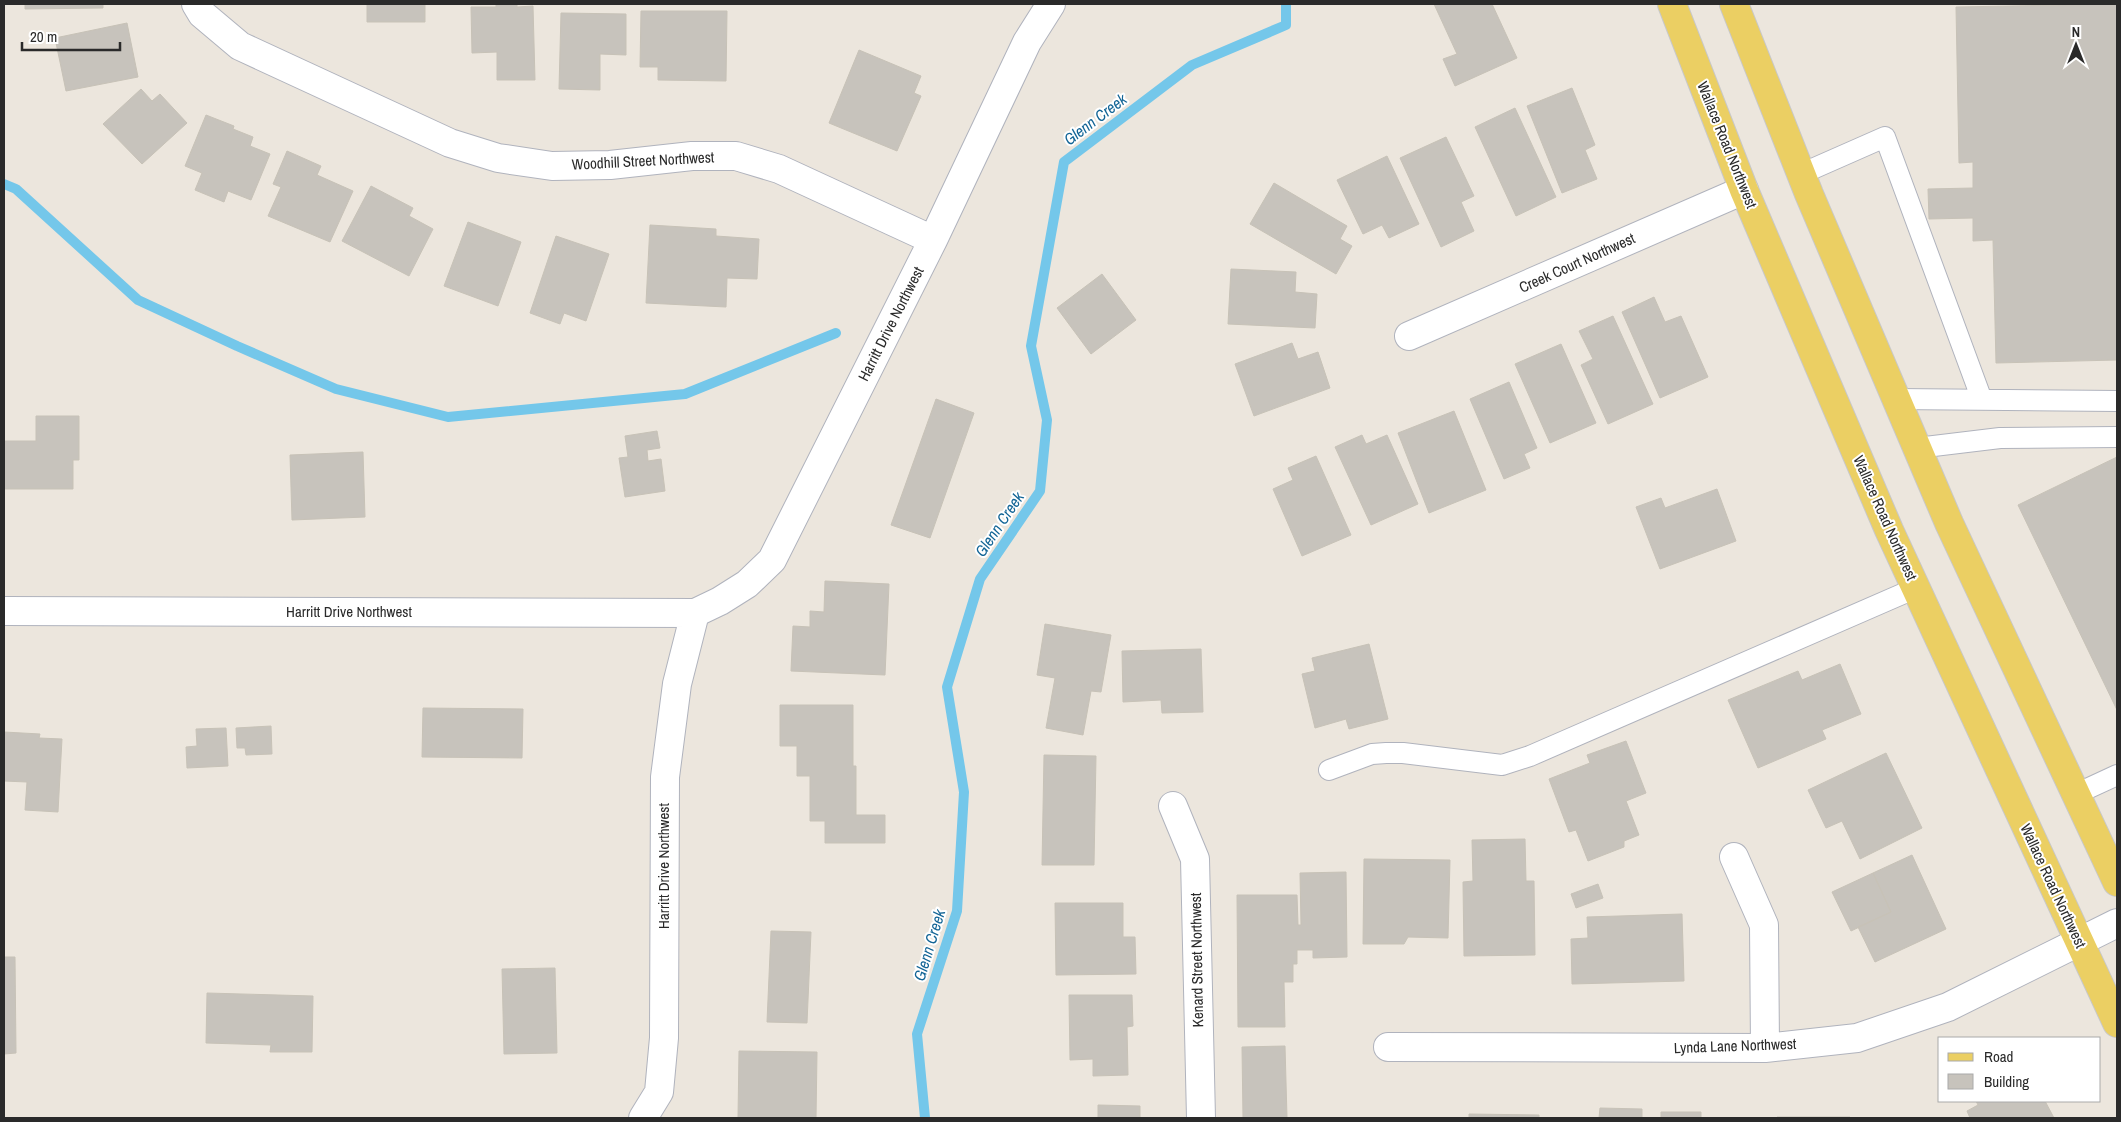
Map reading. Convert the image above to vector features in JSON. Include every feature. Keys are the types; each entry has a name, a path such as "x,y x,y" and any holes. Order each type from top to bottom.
{"main road":[{"name":"Wallace Road Northwest","path":"1672,4 1744,190 1885,521 2117,1023"},
{"path":"1734,4 1801,174 1949,523 2117,882"}],"street":[{"name":"Woodhill Street Northwest","path":"196,4 202,14 240,46 450,143 498,158 552,166 610,165 692,156 736,156 779,169 933,240"},
{"name":"Harritt Drive Northwest","path":"4,611 695,613 720,601 747,584 772,560 933,240 1027,42 1051,4"},
{"name":"Creek Court Northwest","path":"1409,336 1744,190"},
{"name":"Harritt Drive Northwest","path":"643,1118 659,1092 664,1038 665,777 677,684 695,613"},
{"name":"Kenard Street Northwest","path":"1173,806 1195,859 1201,1118"},
{"path":"1734,857 1764,925 1765,1048"},
{"name":"Lynda Lane Northwest","path":"1388,1047 1765,1048 1857,1038 1948,1007 2117,924"}],"lane":[{"path":"1801,174 1885,137 1982,400"},
{"path":"1896,399 2117,401"},
{"path":"1917,448 2000,438 2117,437"},
{"path":"1329,770 1372,754 1386,753 1403,753 1502,765 1530,756 1916,588"},
{"path":"2076,794 2117,775"}],"building":[{"path":"25,4 103,4 103,8 25,9"},
{"path":"367,4 425,4 425,22 367,22"},
{"path":"496,4 517,4 517,7 533,6 535,80 497,80 497,52 472,53 471,7 496,7"},
{"path":"1434,4 1492,4 1517,58 1455,86 1443,59 1457,54"},
{"path":"2117,4 2117,360 1996,363 1993,240 1973,241 1973,218 1929,219 1928,189 1973,188 1973,162 1959,163 1956,7"},
{"path":"641,11 727,11 726,81 658,80 658,67 640,67"},
{"path":"561,13 626,14 626,55 600,54 600,90 559,89"},
{"path":"127,23 138,77 66,91 55,38"},
{"path":"859,50 921,76 914,93 921,96 897,151 829,123"},
{"path":"1572,88 1595,145 1585,150 1597,179 1562,193 1527,106"},
{"path":"141,89 152,101 160,94 187,123 142,164 103,124"},
{"path":"1515,108 1556,197 1516,216 1475,127"},
{"path":"206,115 234,126 233,129 253,137 250,146 270,154 251,200 228,191 224,202 195,190 202,173 185,166"},
{"path":"1446,137 1474,196 1461,202 1474,231 1441,247 1400,158"},
{"path":"287,151 321,166 317,175 353,191 330,242 268,216 281,187 273,184"},
{"path":"1387,156 1419,224 1389,238 1382,225 1363,234 1337,180"},
{"path":"1274,183 1347,226 1340,239 1352,246 1336,274 1250,224"},
{"path":"371,186 413,208 409,216 433,229 409,276 342,241"},
{"path":"468,222 521,242 498,306 444,286"},
{"path":"650,225 716,229 716,236 759,239 757,279 727,278 726,307 646,303"},
{"path":"556,236 609,254 586,321 564,313 560,324 530,313"},
{"path":"1231,269 1296,272 1295,292 1317,294 1315,328 1228,324"},
{"path":"1102,274 1136,320 1091,354 1057,308"},
{"path":"1654,297 1665,322 1681,316 1708,377 1660,398 1622,312"},
{"path":"1613,316 1653,404 1608,424 1581,365 1593,359 1579,331"},
{"path":"1292,343 1298,359 1318,352 1330,388 1254,416 1235,364"},
{"path":"1561,344 1596,423 1550,443 1515,364"},
{"path":"1509,382 1537,448 1524,454 1530,468 1504,479 1470,399"},
{"path":"936,399 974,413 930,538 891,525"},
{"path":"1454,411 1486,490 1429,513 1398,433"},
{"path":"36,416 79,416 79,460 73,460 73,489 4,489 4,441 36,441"},
{"path":"657,431 660,448 647,450 648,461 661,459 665,491 625,497 619,458 628,457 625,436"},
{"path":"1362,435 1366,444 1387,435 1418,504 1371,525 1335,447"},
{"path":"363,452 365,517 292,520 290,455"},
{"path":"1316,456 1351,535 1302,556 1273,489 1293,480 1288,468"},
{"path":"2117,457 2117,710 2018,505"},
{"path":"1717,489 1736,541 1660,569 1636,507 1661,498 1665,508"},
{"path":"825,581 889,584 885,675 791,671 793,626 810,627 810,611 824,612"},
{"path":"1045,624 1111,635 1101,692 1091,691 1083,735 1046,728 1055,678 1037,675"},
{"path":"1369,644 1388,719 1349,729 1346,719 1315,728 1302,674 1315,671 1312,658"},
{"path":"1201,649 1203,712 1162,713 1161,700 1123,702 1122,651"},
{"path":"1840,664 1861,714 1822,730 1826,739 1758,768 1728,700 1798,671 1802,680"},
{"path":"780,705 853,705 853,766 856,766 856,815 885,815 885,843 825,843 825,821 810,821 810,776 797,776 797,746 780,746"},
{"path":"423,708 523,709 522,758 422,757"},
{"path":"271,726 272,754 246,755 245,748 237,748 236,728"},
{"path":"226,728 228,766 187,768 186,747 197,746 196,729"},
{"path":"4,732 40,734 39,738 62,739 58,812 25,810 27,782 4,781"},
{"path":"1626,741 1646,793 1626,801 1639,835 1624,841 1624,847 1588,861 1576,830 1569,832 1549,779 1590,763 1587,755"},
{"path":"1886,753 1922,828 1860,859 1842,821 1826,828 1808,790"},
{"path":"1044,755 1096,756 1094,865 1042,865"},
{"path":"1525,839 1526,881 1534,881 1535,955 1464,956 1463,882 1473,881 1472,840"},
{"path":"1912,855 1946,929 1875,962 1858,927 1891,912 1873,873"},
{"path":"1364,859 1450,860 1448,938 1408,937 1404,944 1363,944"},
{"path":"1346,872 1347,957 1313,958 1313,950 1297,950 1297,964 1293,964 1293,982 1284,982 1285,1027 1238,1027 1237,895 1297,895 1298,925 1301,925 1300,873"},
{"path":"1873,873 1891,912 1851,931 1832,892"},
{"path":"1598,884 1603,898 1576,908 1571,894"},
{"path":"1055,903 1123,903 1123,937 1135,937 1136,974 1056,975"},
{"path":"1682,914 1684,981 1572,984 1571,939 1588,938 1587,917"},
{"path":"771,931 811,932 807,1023 767,1022"},
{"path":"4,957 15,957 16,1053 4,1054"},
{"path":"555,968 557,1053 504,1054 502,969"},
{"path":"207,993 313,996 312,1052 270,1052 271,1045 206,1043"},
{"path":"1069,995 1132,995 1133,1026 1127,1027 1128,1075 1093,1076 1093,1059 1070,1060"},
{"path":"1285,1046 1287,1118 1243,1118 1242,1047"},
{"path":"739,1051 817,1052 816,1118 738,1118"},
{"path":"1976,1102 2046,1102 2054,1118 1970,1118 1967,1111 1978,1105"},
{"path":"1098,1105 1140,1106 1140,1118 1098,1118"},
{"path":"1600,1108 1642,1109 1642,1118 1599,1118"},
{"path":"1661,1112 1701,1112 1701,1118 1661,1118"},
{"path":"1469,1114 1539,1115 1539,1118 1469,1118"},
{"path":"1850,1117 1850,1118 1777,1118"}],"waterway":[{"name":"Glenn Creek","path":"925,1118 917,1034 957,911 964,792 947,687 980,579 1040,491 1047,420 1031,346 1064,162 1192,65 1286,25 1286,4"},
{"path":"4,184 16,189 138,300 336,389 448,417 685,394 836,333"}]}
